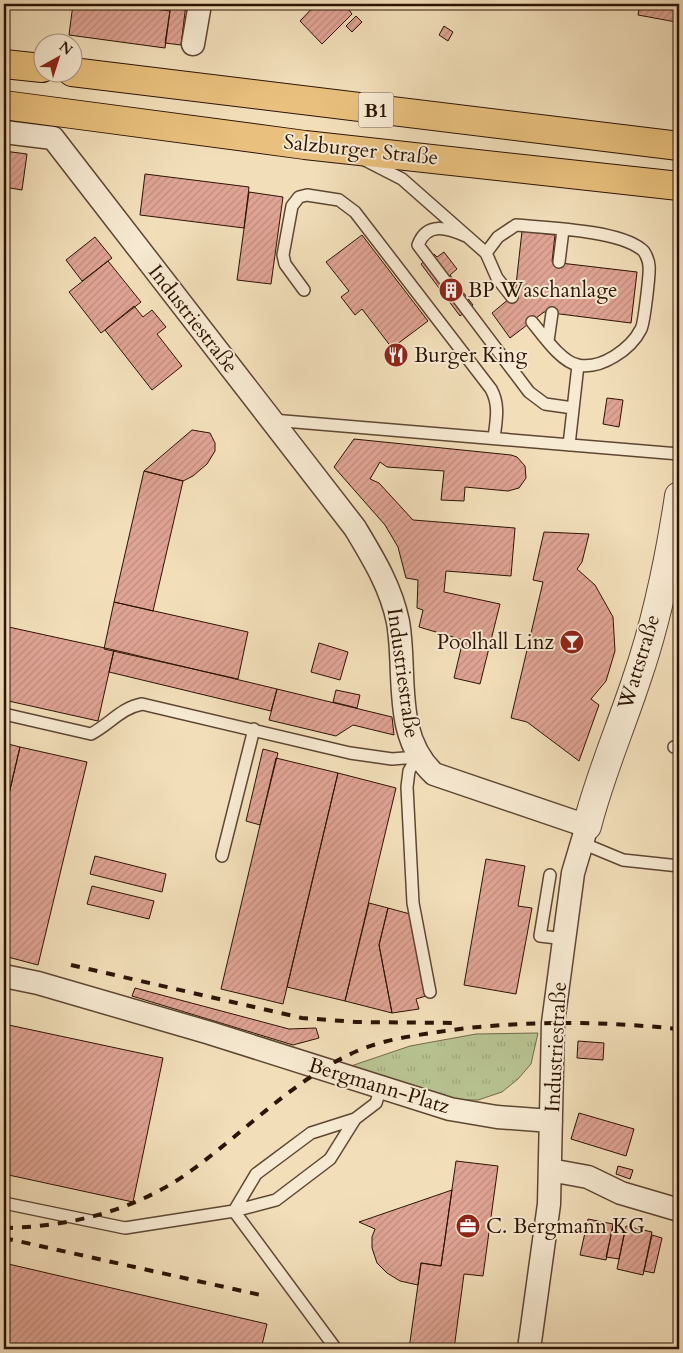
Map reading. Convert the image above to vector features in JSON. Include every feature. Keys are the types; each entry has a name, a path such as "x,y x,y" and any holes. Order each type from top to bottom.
{"main road":[{"path":"4,64 32,67"},
{"name":"Salzburger Straße","path":"82,73 679,146"},
{"name":"Salzburger Straße","path":"4,105 305,145 679,186"}],"street":[{"path":"193,44 200,4"},
{"name":"Industriestraße","path":"4,132 53,138 355,528 376,562 390,592 398,622 405,719 417,757 434,774 584,834 573,873 553,1023 549,1204 530,1349"},
{"name":"Wattstraße","path":"584,834 597,788 638,677 665,590 679,496"},
{"name":"Bergmann-Platz","path":"4,976 38,983 210,1033 450,1109 497,1117 551,1121"},
{"path":"550,1170 588,1177 621,1194 679,1210"}],"lane":[{"path":"305,145 361,158 402,179 486,253 496,278 512,297"},
{"path":"304,290 285,264 283,255 292,206 299,197 307,195 339,200 355,212 491,388 496,398 498,409 494,438"},
{"path":"486,253 498,237 516,225 563,230 624,240 643,250 649,264 642,328 626,347 604,363 578,366 560,354 532,322"},
{"path":"466,236 445,227 430,230 421,236 418,245 422,253 529,392 546,404 573,408"},
{"path":"559,262 563,230"},
{"path":"548,341 552,313"},
{"path":"569,445 578,366"},
{"path":"271,420 679,454"},
{"path":"4,714 91,734 102,728 123,710 142,704 350,753 392,759 417,757"},
{"path":"222,856 254,730"},
{"path":"417,757 409,771 407,787 413,903 430,992"},
{"path":"584,834 623,860 679,866"},
{"path":"550,876 540,936 565,939"},
{"path":"234,1210 256,1174 311,1134 354,1119 376,1103 381,1087"},
{"path":"4,1203 125,1228 234,1210 276,1200 330,1159 354,1119"},
{"path":"234,1210 336,1349"}],"green space":[{"path":"538,1033 531,1064 518,1079 502,1092 478,1100 459,1100 351,1066 410,1046 476,1034"}],"building":[{"path":"73,4 115,4 170,11 165,48 82,37 82,32 69,32"},
{"path":"171,4 186,4 181,45 165,43"},
{"path":"316,4 345,4 352,14 322,44 300,21"},
{"path":"640,4 679,4 676,22 638,15"},
{"path":"356,16 362,22 352,32 346,26"},
{"path":"444,26 453,32 448,41 439,35"},
{"path":"4,151 27,154 22,190 4,187"},
{"path":"145,174 249,187 244,228 140,215"},
{"path":"249,192 283,197 271,284 237,280"},
{"path":"522,231 555,235 552,262 637,272 631,323 544,312 510,338 492,313 515,294"},
{"path":"362,235 428,321 392,348 362,309 355,315 341,297 349,291 326,262"},
{"path":"95,237 112,258 82,281 66,260"},
{"name":"BP Waschanlage","path":"444,252 457,269 450,275 473,305 460,316 421,264 434,254 437,257"},
{"path":"108,261 141,302 101,333 69,292"},
{"path":"134,306 143,317 152,310 166,327 157,334 182,366 152,390 105,330"},
{"path":"607,398 623,400 619,427 603,424"},
{"path":"192,430 210,433 215,443 215,451 207,464 193,476 183,481 144,471"},
{"path":"354,439 511,455 517,457 525,466 526,478 519,488 508,491 465,487 464,501 441,500 444,471 387,467 380,462 370,479 379,483 413,520 515,528 511,576 446,571 444,592 500,604 480,684 454,678 463,640 419,627 423,610 417,608 418,580 406,578 398,547 385,525 334,467"},
{"path":"144,471 183,481 153,611 114,602"},
{"name":"Poolhall Linz","path":"544,532 589,534 582,562 577,569 595,585 613,617 615,651 606,681 591,699 599,705 579,761 527,722 511,718 543,582 533,580"},
{"path":"114,602 248,632 238,679 104,649"},
{"path":"4,626 114,650 98,721 4,700"},
{"path":"319,643 348,652 340,680 311,672"},
{"path":"114,650 277,689 271,711 109,672"},
{"path":"277,689 392,717 394,735 353,725 336,736 269,720"},
{"path":"336,690 360,695 357,708 333,702"},
{"path":"4,743 20,747 4,815"},
{"path":"20,747 87,762 38,965 4,956 4,815"},
{"path":"263,749 278,753 260,825 246,821"},
{"path":"276,758 338,773 283,1004 221,989"},
{"path":"338,773 396,788 345,1001 287,987"},
{"path":"95,856 166,874 162,892 90,874"},
{"path":"486,859 525,866 518,906 532,908 516,994 464,985"},
{"path":"92,886 154,901 149,919 87,904"},
{"path":"369,903 388,908 379,945 392,1013 345,1001"},
{"path":"388,908 410,914 426,996 416,999 419,1009 392,1013 379,945"},
{"path":"135,988 289,1029 316,1028 319,1038 293,1045 132,996"},
{"path":"4,1024 163,1058 133,1202 4,1174"},
{"path":"578,1041 604,1043 603,1060 577,1058"},
{"path":"579,1113 634,1129 626,1156 571,1139"},
{"name":"C. Bergmann KG","path":"456,1161 498,1166 483,1276 464,1274 454,1349 409,1349 421,1263 441,1266"},
{"path":"618,1166 633,1170 630,1179 616,1174"},
{"path":"452,1190 441,1266 421,1263 418,1285 400,1281 387,1273 377,1263 372,1248 372,1237 375,1229 359,1222"},
{"path":"588,1219 613,1224 606,1260 580,1255"},
{"path":"626,1226 652,1232 643,1275 617,1269"},
{"path":"613,1227 625,1230 619,1259 606,1257"},
{"path":"652,1235 662,1238 654,1273 644,1271"},
{"path":"4,1263 267,1324 261,1349 4,1349"}],"railway":[{"path":"71,965 302,1018 356,1022 458,1023"},
{"path":"4,1228 29,1227 78,1220 126,1206 149,1196 192,1170 312,1076 357,1051 387,1041 438,1032 498,1025 589,1023 679,1029"},
{"path":"4,1238 265,1296"}],"place":[{"name":"BP Waschanlage","path":"451,290"},
{"name":"Burger King","path":"396,355"},
{"name":"Poolhall Linz","path":"572,642"},
{"name":"C. Bergmann KG","path":"468,1226"}]}
